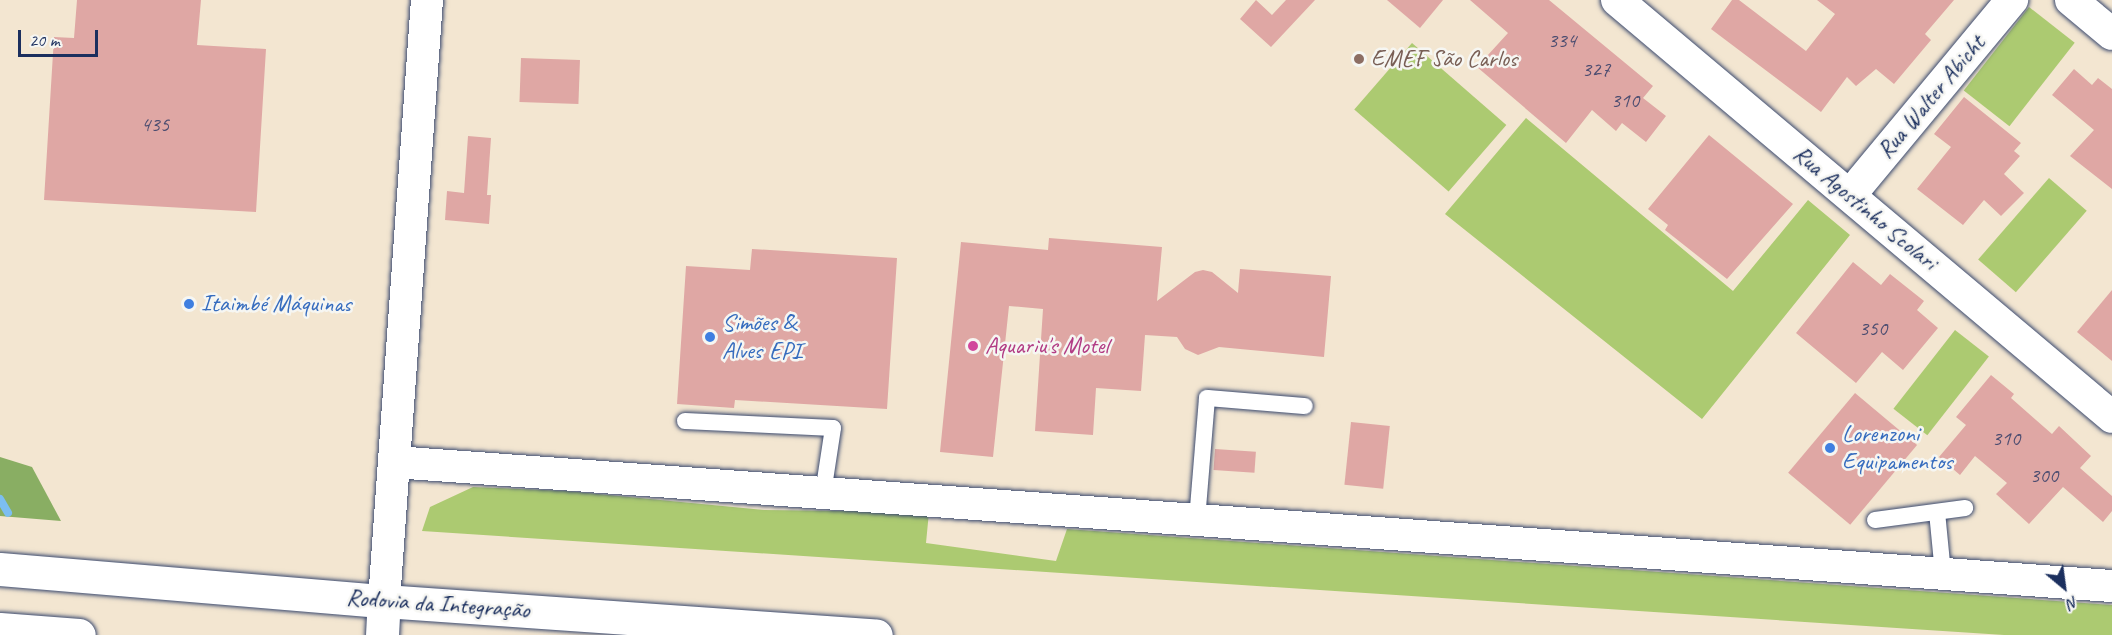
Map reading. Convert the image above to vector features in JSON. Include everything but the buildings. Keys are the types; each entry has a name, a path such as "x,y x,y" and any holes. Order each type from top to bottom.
{"highway":[{"name":"Rodovia da Integração","path":"0,569 384,601 876,635"},
{"path":"382,635 384,601"},
{"path":"0,629 79,635"}],"street":[{"path":"384,601 427,0"},
{"name":"Rua Agostinho Scolari","path":"1617,0 2112,417"},
{"name":"Rua Walter Abicht","path":"1850,195 2012,0"},
{"path":"2071,0 2112,34"},
{"path":"394,462 2112,586"}],"lane":[{"path":"1197,520 1208,398 1305,406"},
{"path":"685,421 833,428 823,493"},
{"path":"1875,520 1965,507"},
{"path":"1937,512 1943,573"}],"green space":[{"path":"2029,7 2075,43 2009,126 1964,91"},
{"path":"1412,43 1506,125 1449,191 1354,109"},
{"path":"1526,118 1733,291 1808,200 1850,235 1702,419 1445,214"},
{"path":"2049,178 2087,211 2016,292 1978,260"},
{"path":"1955,330 1989,356 1927,435 1893,409"},
{"path":"0,457 32,467 61,521 0,516"},
{"path":"473,487 567,491 764,510 929,512 926,543 1056,561 1067,529 2112,605 2112,635 2004,635 422,531 430,507"}],"waterway":[{"path":"0,499 8,513"}],"place":[{"name":"EMEF São Carlos","path":"1359,59"},
{"name":"Itaimbé Máquinas","path":"189,304"},
{"name":"Simões & Alves EPI","path":"710,337"},
{"name":"Aquariu's Motel","path":"973,346"},
{"name":"Lorenzoni Equipamentos","path":"1830,448"}]}
